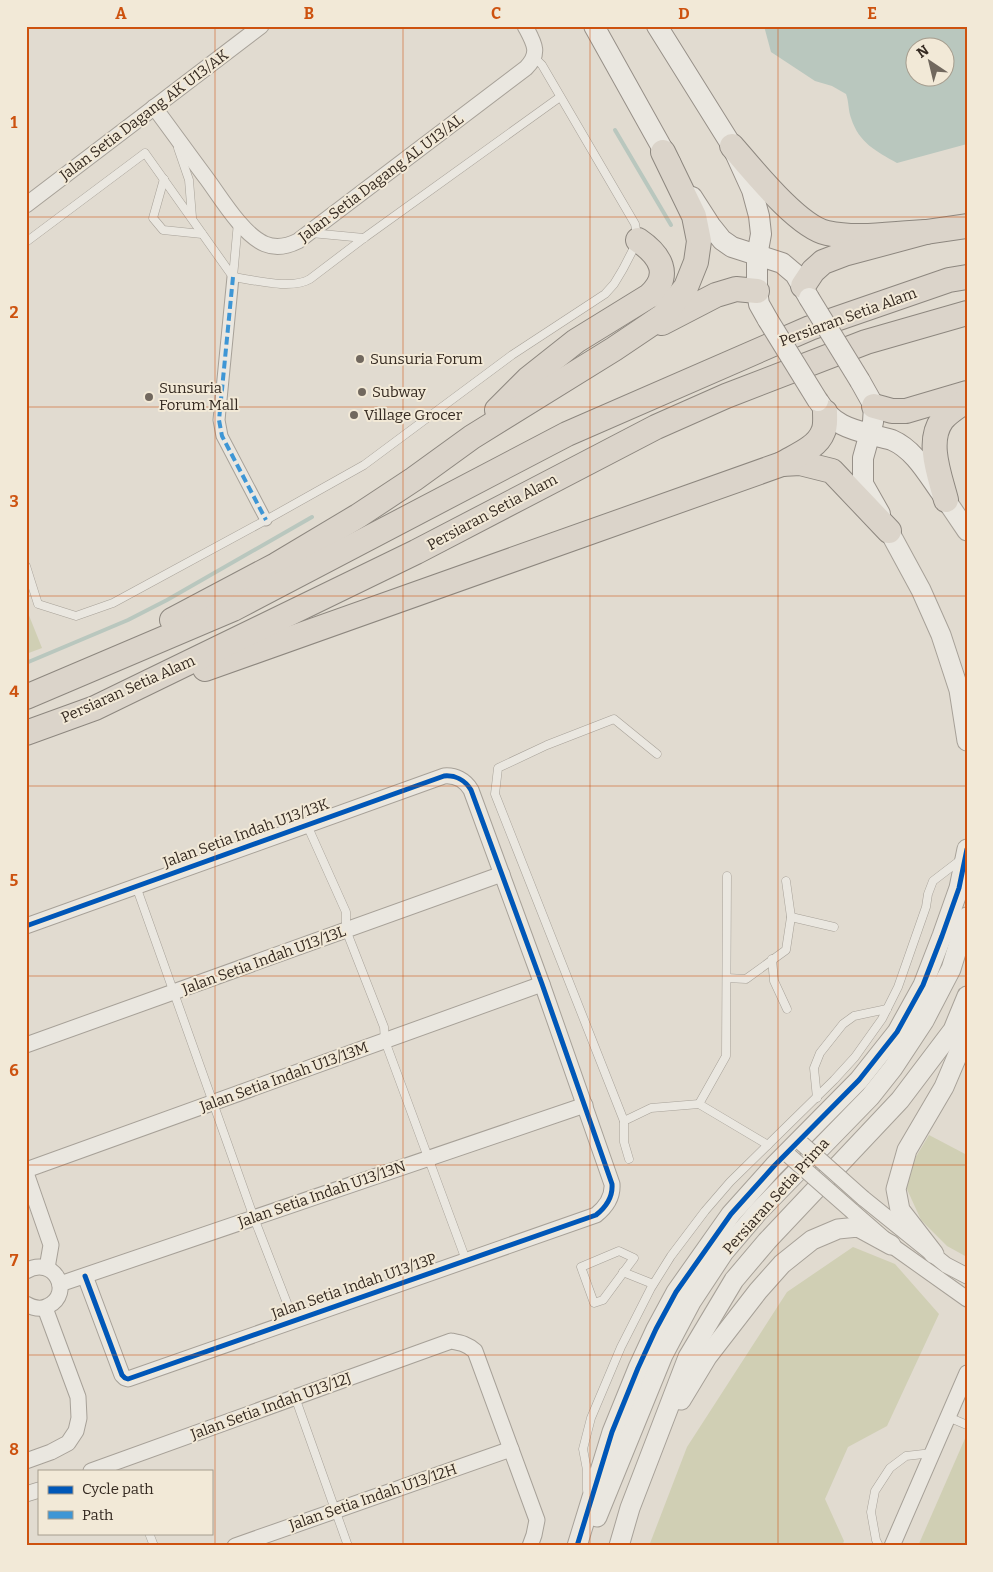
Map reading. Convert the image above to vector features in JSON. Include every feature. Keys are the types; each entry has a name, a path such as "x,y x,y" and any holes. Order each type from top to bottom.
{"highway":[{"path":"732,146 799,218 825,233 852,236 926,232 967,226"},
{"path":"26,697 276,565 414,479 472,437 614,349 663,316 686,287 696,262 699,241 694,216 663,152"},
{"path":"806,292 813,271 823,262 844,254 926,232"},
{"path":"472,437 528,379 576,341 656,290 661,282 662,272 658,259 648,247 638,240"},
{"name":"Persiaran Setia Alam","path":"26,697 234,609 567,434 810,328 948,280 967,277"},
{"path":"614,349 716,295 736,289 757,291"},
{"name":"Persiaran Setia Alam","path":"26,733 95,708 416,552 597,458 726,396 866,342 967,313"},
{"path":"874,406 892,410 906,410 967,393"},
{"path":"946,500 934,449 935,436 942,420 967,400"},
{"path":"95,708 782,464 812,446 822,435 825,426 822,407"},
{"path":"782,464 800,463 832,471 889,531"}],"main road":[{"path":"594,26 663,152 710,225 722,240 732,248 782,263 795,274 860,381 874,406 874,422 863,458 864,484 889,531"},
{"path":"657,26 732,146 752,190 759,216 761,234 757,256 757,291 759,304 768,320 822,407 842,425 853,431 892,440 911,452 946,500"}],"street":[{"name":"Jalan Setia Dagang AK U13/AK","path":"26,204 261,26"},
{"path":"525,26 534,42 534,57"},
{"name":"Jalan Setia Dagang AL U13/AL","path":"154,107 238,222 266,244 278,247 288,246 298,241 526,68 534,57"},
{"path":"233,277 219,420 222,436 266,520"},
{"path":"946,500 967,531"},
{"path":"889,531 921,590 941,635 959,690 967,741"},
{"name":"Jalan Setia Indah U13/13K","path":"26,926 444,776 452,776 459,779 467,784 471,790 502,874"},
{"path":"577,1546 612,1432 638,1368 676,1292 731,1214 859,1080 897,1032 923,985 942,936 959,888 966,853"},
{"path":"502,874 585,1105"},
{"name":"Jalan Setia Indah U13/13L","path":"26,1045 502,874"},
{"name":"Persiaran Setia Prima","path":"585,1546 662,1355 691,1302 724,1252 758,1212 870,1097 893,1068 924,1021 951,969 967,917"},
{"name":"Jalan Setia Indah U13/13M","path":"26,1172 542,984"},
{"name":"Persiaran Setia Prima","path":"618,1546 654,1443 688,1357 734,1280 766,1241 900,1100 953,1030 967,996"},
{"path":"934,1254 900,1210 896,1189 907,1150 944,1088 967,1033"},
{"name":"Jalan Setia Indah U13/13N","path":"60,1284 585,1105"},
{"name":"Jalan Setia Indah U13/13P","path":"85,1276 122,1375 128,1379 596,1215 605,1206 612,1191 612,1184 585,1105"},
{"path":"793,1147 863,1198 946,1265 967,1276"},
{"path":"793,1147 852,1211 891,1245 967,1299"},
{"path":"26,1172 51,1245 47,1268"},
{"path":"654,1443 707,1356 758,1291 782,1264 812,1240 838,1230 858,1227 891,1245"},
{"path":"26,1271 40,1266 47,1268 58,1277 60,1284 59,1296 45,1308 26,1304"},
{"path":"26,1461 51,1452 68,1443 76,1431 79,1418 78,1397 45,1308"},
{"name":"Jalan Setia Indah U13/12J","path":"95,1470 125,1462 451,1342 467,1344 475,1350 512,1449"},
{"path":"892,1546 967,1373"},
{"path":"512,1449 537,1520 530,1546"},
{"name":"Jalan Setia Indah U13/12H","path":"235,1546 512,1449"},
{"path":"26,1494 38,1490"}],"lane":[{"path":"26,566 38,604 76,616 112,603 364,465 512,355 605,294 614,284 638,240 635,224 542,66 534,57"},
{"path":"26,242 145,154 233,277 301,284 560,97"},
{"path":"173,133 189,180 192,219"},
{"path":"164,179 153,218 163,230 202,234"},
{"path":"233,277 238,222"},
{"path":"309,232 364,238"},
{"path":"629,1159 624,1142 624,1122 495,794 498,768 547,745 614,719 657,754"},
{"path":"307,825 346,912 346,930 384,1027 386,1041 466,1260"},
{"path":"588,1512 587,1470 583,1448 591,1418 621,1347 653,1284 670,1256 730,1182 855,1057 882,1019 898,987 926,908 932,881 966,853"},
{"path":"698,1104 726,1056 728,876"},
{"path":"726,978 746,979 786,950 791,917 786,881"},
{"path":"136,886 254,1218 294,1321"},
{"path":"791,917 834,927"},
{"path":"772,959 774,981 787,1009"},
{"path":"816,1098 814,1068 820,1053 837,1031 854,1016 887,1009"},
{"path":"624,1122 651,1108 698,1104 768,1144"},
{"path":"619,1250 634,1258 623,1272 603,1300 594,1303 581,1267 619,1250"},
{"path":"623,1272 653,1284"},
{"path":"295,1398 348,1546"},
{"path":"948,1417 967,1425"},
{"path":"880,1546 876,1540 871,1512 875,1491 890,1468 906,1456 934,1452"},
{"path":"149,1534 154,1546"}],"green space":[{"path":"26,608 42,648 26,654"},
{"path":"929,1135 967,1155 967,1257 947,1246 921,1220 906,1187 914,1160"},
{"path":"853,1247 895,1264 939,1314 887,1426 848,1447 825,1499 844,1541 842,1546 649,1546 687,1447 787,1292"},
{"path":"967,1434 967,1546 918,1546"}],"shaded area":[{"path":"764,26 967,26 967,144 897,163 875,150 859,134 854,127 850,115 846,94 832,86 815,81 771,52"}],"waterway":[{"path":"615,130 671,225"},
{"path":"26,663 128,620 167,600 312,517"}],"marked path":[{"path":"233,277 219,420 222,436 266,520"}],"cycle path":[{"path":"26,926 444,776 452,776 459,779 466,783 471,790 612,1184 608,1201 596,1215 128,1379 122,1375 85,1276"},
{"path":"577,1546 612,1432 638,1368 676,1292 731,1214 774,1166 859,1080 897,1032 923,985 942,936 959,888 967,849"}],"place":[{"name":"Sunsuria Forum","path":"360,359"},
{"name":"Subway","path":"362,392"},
{"name":"Sunsuria Forum Mall","path":"149,397"},
{"name":"Village Grocer","path":"354,415"}]}
